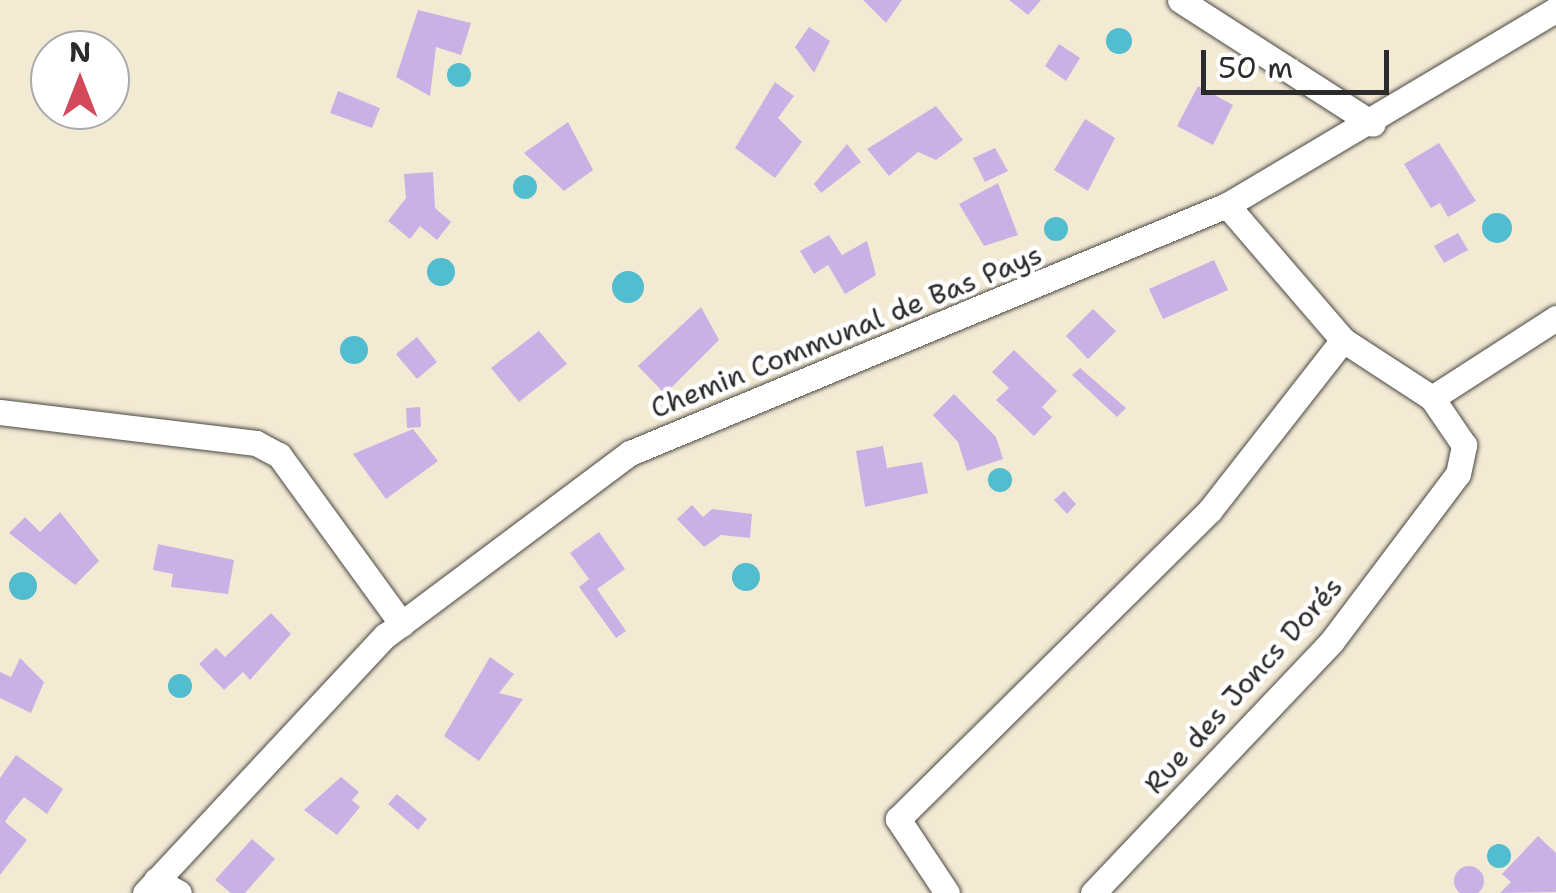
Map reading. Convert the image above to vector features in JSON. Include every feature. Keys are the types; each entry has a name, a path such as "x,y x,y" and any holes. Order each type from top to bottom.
{"street":[{"path":"1180,0 1372,124"},
{"name":"Chemin Communal de Bas Pays","path":"160,889 402,624 630,453 1227,205 1372,124 1556,10"},
{"name":"Rue des Joncs Dorés","path":"1093,893 1332,641 1458,474 1464,445 1432,398 1342,340 1227,205"},
{"path":"1432,398 1556,318"},
{"path":"931,888 902,838 898,819 1210,510 1342,340"},
{"path":"0,412 256,443 279,455 402,624"}],"water":[{"path":"1119,28 1128,32 1132,41 1128,50 1119,54 1110,50 1106,41 1110,32"},
{"path":"459,63 471,75 459,87 447,75"},
{"path":"525,175 537,187 525,199 513,187"},
{"path":"1497,213 1507,218 1512,228 1507,238 1497,243 1487,238 1482,228 1487,218"},
{"path":"1056,217 1065,220 1065,238 1056,241 1047,238 1044,229 1047,220"},
{"path":"441,258 451,262 455,272 451,282 441,286 431,282 427,272 431,262"},
{"path":"628,271 639,276 644,287 639,298 628,303 617,298 612,287 617,276"},
{"path":"354,336 364,340 368,350 364,360 354,364 344,360 340,350 344,340"},
{"path":"1000,468 1012,480 1000,492 988,480"},
{"path":"746,563 756,567 760,577 756,587 746,591 736,587 732,577 736,567"},
{"path":"23,572 33,576 37,586 33,596 23,600 13,596 9,586 13,576"},
{"path":"180,674 192,686 180,698 168,686"},
{"path":"1499,844 1511,856 1499,868 1487,856"}],"building":[{"path":"863,0 902,0 886,23"},
{"path":"1009,0 1041,0 1028,15"},
{"path":"418,10 471,23 461,55 436,47 430,96 396,77"},
{"path":"809,27 830,41 814,73 795,47"},
{"path":"1059,44 1080,58 1066,81 1045,66"},
{"path":"775,82 794,96 778,118 802,142 775,178 735,148"},
{"path":"1198,86 1233,105 1213,145 1177,126"},
{"path":"338,91 380,108 372,128 330,113"},
{"path":"936,106 963,140 936,160 918,152 889,176 867,149"},
{"path":"1085,119 1115,138 1088,191 1054,170"},
{"path":"568,122 593,170 564,191 524,153"},
{"path":"1439,143 1476,201 1448,217 1440,203 1431,208 1404,164"},
{"path":"847,144 861,162 821,193 814,184"},
{"path":"995,148 1008,171 985,182 973,158"},
{"path":"433,172 435,208 451,222 437,240 420,226 410,239 388,221 406,198 404,174"},
{"path":"998,183 1018,235 984,246 959,204"},
{"path":"1458,233 1468,250 1444,263 1434,246"},
{"path":"829,235 842,255 867,241 876,275 845,294 828,265 814,274 800,251"},
{"path":"1214,260 1228,290 1163,319 1149,289"},
{"path":"701,307 719,340 665,394 638,366"},
{"path":"1093,309 1116,331 1088,359 1066,336"},
{"path":"539,331 567,364 519,402 491,368"},
{"path":"417,337 437,362 417,379 396,354"},
{"path":"1014,350 1057,391 1042,407 1052,417 1034,436 996,400 1009,388 992,372"},
{"path":"1080,368 1126,408 1117,417 1072,375"},
{"path":"954,394 996,437 1003,459 967,471 958,442 933,415"},
{"path":"420,407 421,427 407,428 406,408"},
{"path":"413,429 438,461 386,499 353,454"},
{"path":"883,446 887,468 922,462 928,493 865,507 856,451"},
{"path":"1064,491 1076,504 1067,514 1054,500"},
{"path":"692,505 703,517 712,509 752,514 750,538 721,535 704,547 677,519"},
{"path":"60,512 99,561 75,585 9,533 25,517 40,532"},
{"path":"599,532 625,569 597,589 626,631 616,638 579,587 589,579 570,553"},
{"path":"158,544 234,560 228,594 171,587 173,574 153,570"},
{"path":"271,613 291,634 250,680 243,672 224,690 199,664 216,648 225,657"},
{"path":"490,657 514,674 499,693 523,699 479,761 444,736"},
{"path":"20,658 44,682 31,713 0,698 0,672 11,677"},
{"path":"16,755 63,789 47,814 24,797 10,814 5,822 27,840 0,875 0,778"},
{"path":"341,777 359,792 352,800 360,807 337,835 304,810"},
{"path":"397,794 427,819 418,830 388,804"},
{"path":"1538,836 1556,853 1556,892 1500,893 1511,882 1502,874"},
{"path":"252,839 275,859 245,893 231,893 215,880"},
{"path":"1469,866 1480,870 1484,881 1480,892 1469,896 1458,892 1454,881 1458,870"}]}
